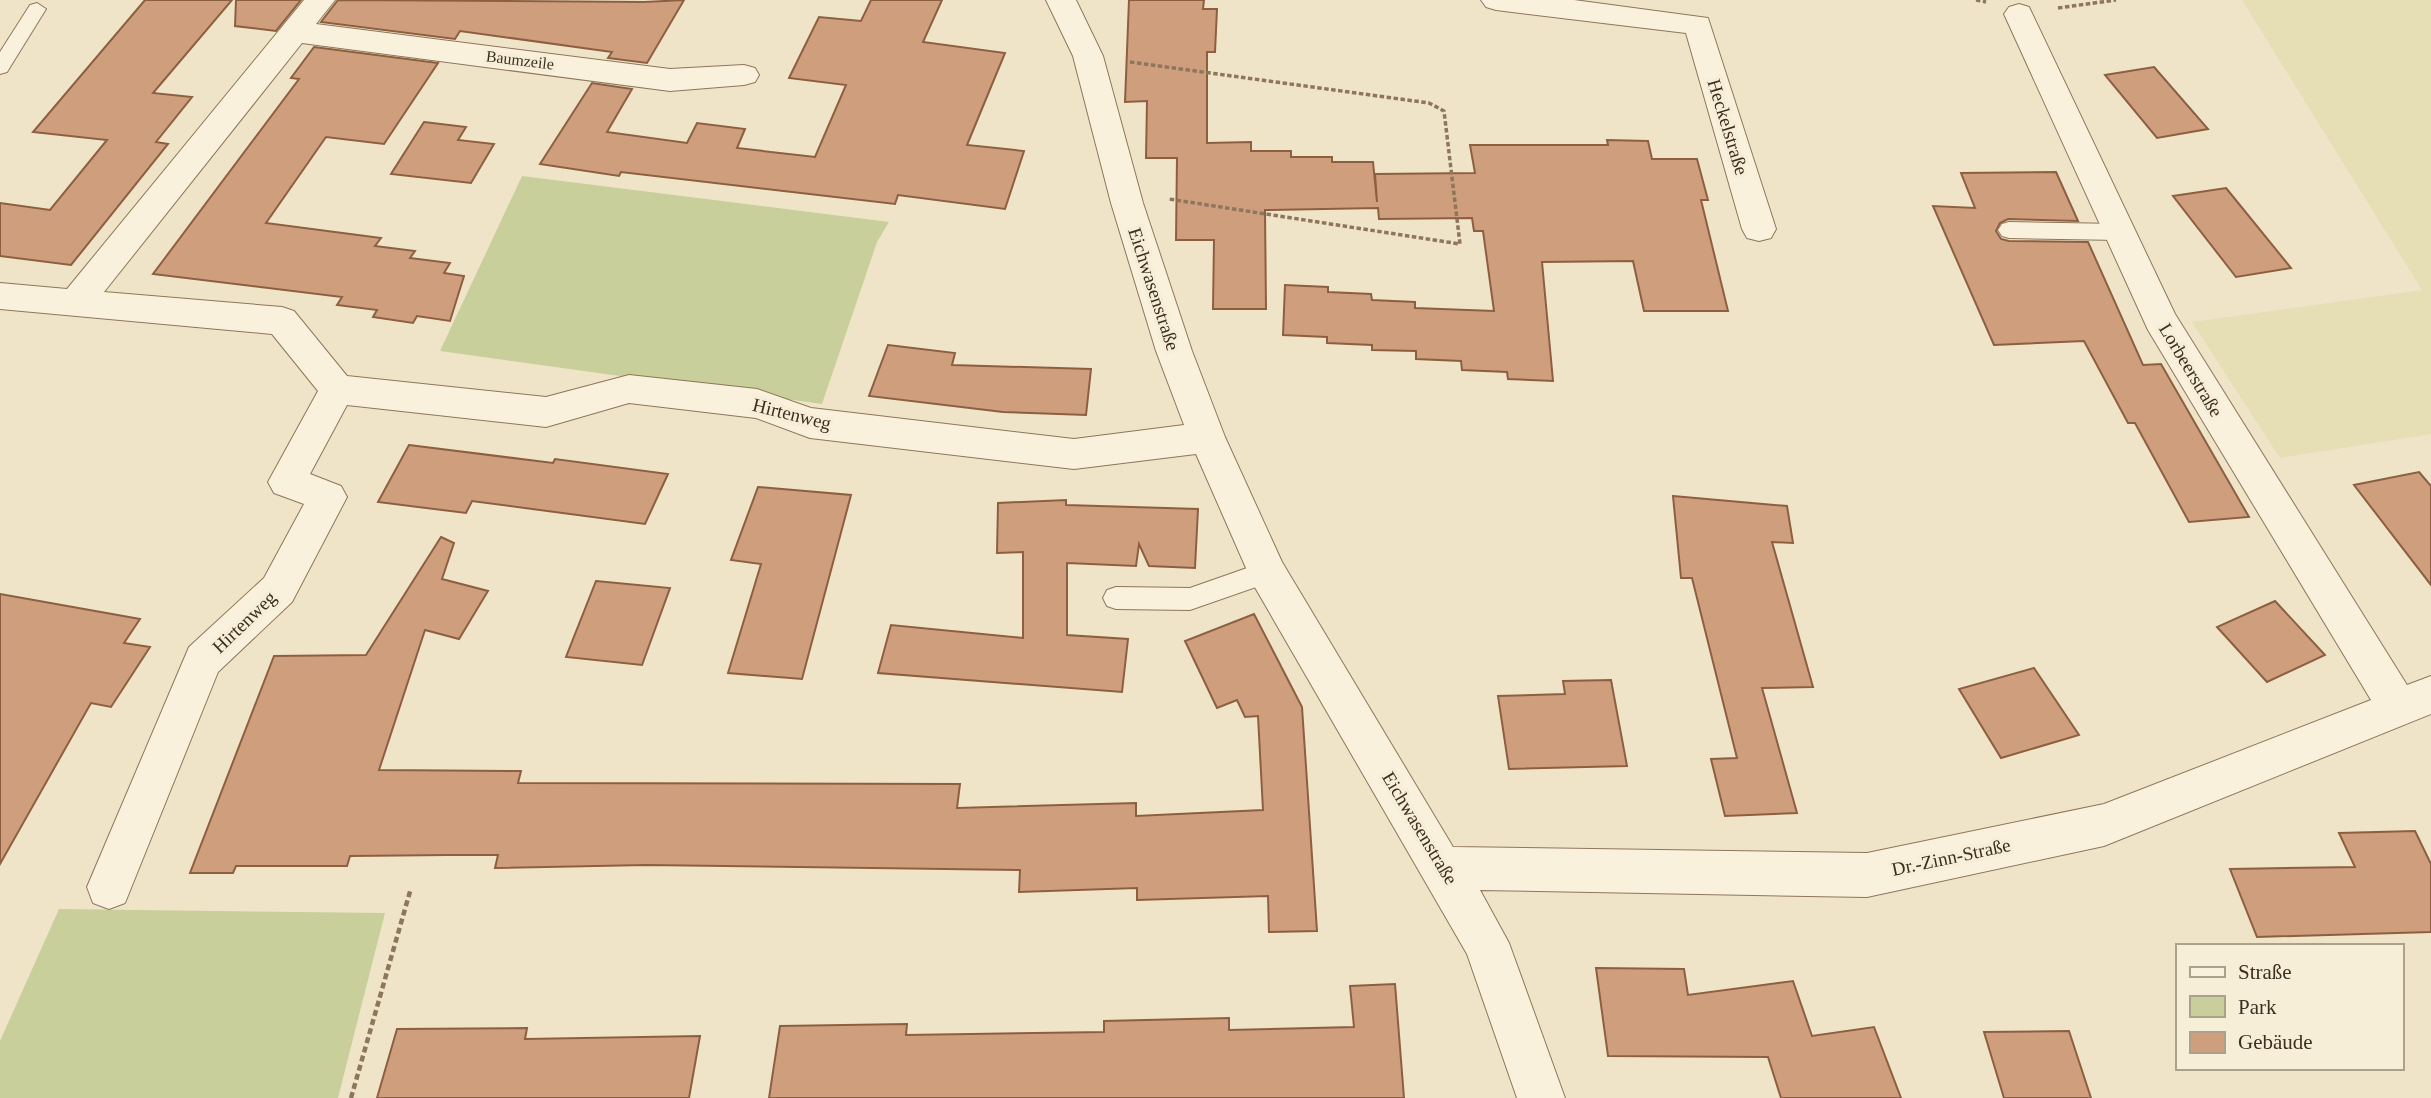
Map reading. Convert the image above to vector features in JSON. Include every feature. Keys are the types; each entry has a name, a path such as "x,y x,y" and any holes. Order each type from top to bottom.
{"street":[{"path":"76,302 297,32 320,0"},
{"name":"Eichwasenstraße","path":"1061,0 1088,56 1126,203 1174,351 1207,437 1267,572 1486,943 1541,1098"},
{"name":"Heckelstraße","path":"1496,0 1698,24 1759,229"},
{"name":"Lorbeerstraße","path":"2019,14 2160,320 2415,701"},
{"name":"Baumzeile","path":"297,32 670,80 744,75"},
{"path":"0,296 282,321 337,389"},
{"name":"Hirtenweg","path":"108,887 203,660 278,590 328,497 287,482 337,389 546,412 629,389 757,404 810,423 1074,454 1207,437"},
{"name":"Dr.-Zinn-Straße","path":"1443,868 1867,874 2104,825 2415,701"}],"lane":[{"path":"0,67 37,9"},
{"path":"2010,230 2119,232"},
{"path":"1116,598 1190,599 1267,572"}],"path":[{"path":"2019,14 2116,0"},
{"path":"1088,56 1429,103 1444,111 1460,244 1178,198 1126,203"},
{"path":"351,1098 411,887"}],"shaded area":[{"path":"2242,0 2431,0 2431,434 2280,458 2192,322 2422,290"}],"green space":[{"path":"522,176 889,222 877,242 822,404 440,351"},
{"path":"59,909 385,913 338,1098 0,1098 0,1041"}],"building":[{"path":"145,0 232,0 153,93 192,97 156,142 168,144 71,265 0,256 0,203 50,210 107,140 33,132"},
{"path":"236,0 301,0 276,31 235,26"},
{"path":"338,0 684,0 647,63 608,58 612,52 460,31 455,39 321,22"},
{"path":"871,0 942,0 923,42 1005,53 967,145 1024,151 1005,209 898,195 895,204 621,172 619,176 540,164 592,83 632,89 607,132 687,143 697,123 745,129 737,148 815,157 846,85 789,78 819,17 861,21"},
{"path":"1129,0 1204,0 1203,9 1217,9 1215,52 1207,52 1207,143 1251,142 1251,151 1291,151 1291,157 1332,157 1332,162 1373,162 1377,202 1375,174 1475,173 1470,145 1608,145 1607,140 1648,141 1652,159 1697,159 1708,200 1701,200 1728,311 1644,311 1633,261 1542,262 1553,381 1508,379 1507,372 1462,370 1461,361 1416,359 1416,351 1372,350 1372,345 1327,343 1327,337 1283,335 1285,285 1328,287 1328,292 1371,294 1372,300 1415,302 1415,308 1494,311 1483,231 1474,231 1472,218 1379,219 1378,208 1265,210 1266,309 1213,309 1214,240 1176,240 1177,158 1146,158 1147,101 1125,102"},
{"path":"314,47 438,63 384,144 326,137 266,223 381,238 375,246 415,251 410,258 450,263 444,273 464,276 450,321 417,316 413,323 373,317 377,310 337,305 342,297 153,274 299,79 291,78"},
{"path":"2154,67 2208,129 2157,138 2105,75"},
{"path":"424,122 466,127 458,140 494,144 471,183 391,174"},
{"path":"2056,172 2078,221 2008,219 2000,223 1996,231 2001,239 2009,241 2088,242 2143,365 2161,364 2249,517 2189,522 2135,423 2128,423 2084,341 1994,345 1933,206 1975,208 1961,173"},
{"path":"2226,188 2291,268 2236,277 2173,196"},
{"path":"888,345 955,353 952,365 1091,369 1086,415 1003,412 869,396"},
{"path":"409,445 553,463 555,459 668,474 645,524 472,501 466,513 378,502"},
{"path":"2419,472 2431,486 2431,585 2354,485"},
{"path":"758,487 851,495 802,679 728,673 761,564 731,560"},
{"path":"1673,496 1787,506 1793,543 1772,542 1813,687 1762,688 1797,813 1725,816 1711,759 1737,758 1692,578 1681,578"},
{"path":"1066,500 1066,505 1198,509 1195,568 1149,566 1139,544 1136,566 1067,563 1067,635 1128,639 1122,692 878,673 891,625 1023,638 1023,552 997,553 998,503"},
{"path":"441,537 454,543 442,579 488,591 459,639 425,630 379,770 521,771 518,783 960,784 957,808 1136,803 1136,816 1263,810 1258,716 1245,717 1237,700 1217,708 1185,641 1254,614 1302,707 1317,931 1269,932 1268,896 1137,900 1137,888 1019,892 1020,870 646,865 495,868 498,855 448,855 350,856 347,866 236,866 233,873 190,873 274,656 366,655"},
{"path":"596,581 670,588 642,665 566,657"},
{"path":"0,594 140,619 124,643 150,647 111,707 91,703 0,864"},
{"path":"2275,601 2325,655 2267,682 2217,627"},
{"path":"2034,668 2079,735 2001,758 1959,689"},
{"path":"1611,680 1627,766 1509,769 1498,696 1565,694 1563,681"},
{"path":"2415,831 2431,864 2431,932 2257,937 2230,869 2355,867 2339,833"},
{"path":"1596,968 1684,969 1688,995 1793,981 1812,1036 1874,1027 1901,1098 1781,1098 1768,1057 1608,1056"},
{"path":"1395,984 1404,1098 769,1098 780,1026 907,1024 906,1035 1104,1032 1104,1021 1229,1018 1229,1030 1354,1027 1350,986"},
{"path":"527,1028 525,1039 700,1036 689,1098 377,1098 397,1029"},
{"path":"2069,1031 2091,1098 2004,1098 1984,1032"}]}
